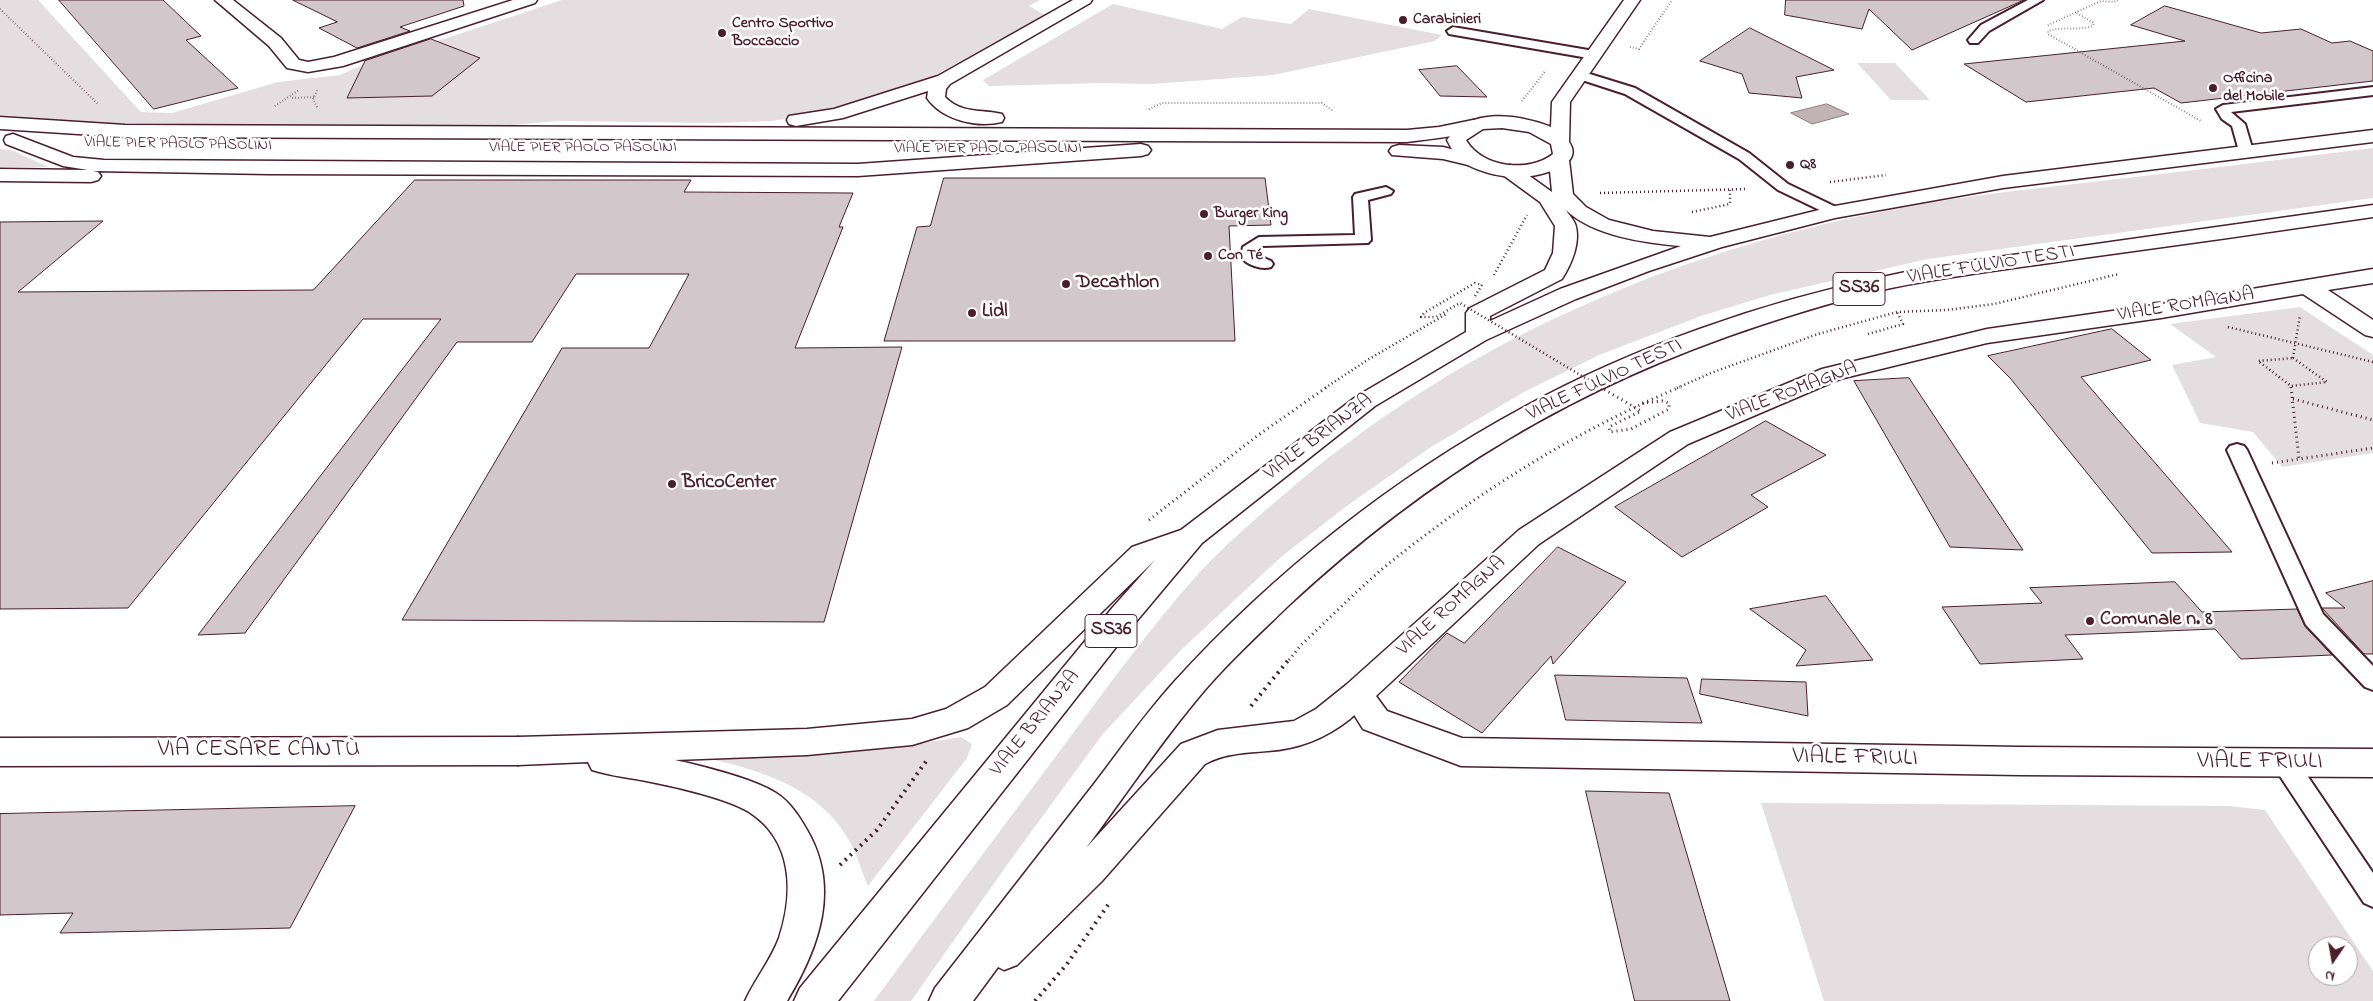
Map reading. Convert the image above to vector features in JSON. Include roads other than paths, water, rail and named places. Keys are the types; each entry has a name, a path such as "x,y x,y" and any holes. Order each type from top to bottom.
{"main road":[{"path":"223,0 276,42 293,64 308,67 341,61 529,0"},
{"path":"944,80 1084,0"},
{"path":"1478,335 1478,313 1554,274 1564,253 1566,226 1556,197 1560,151 1561,102 1632,0"},
{"name":"VIALE PIER PAOLO PASOLINI","path":"944,80 938,89 936,98 946,109 960,115 988,118 1256,118"},
{"name":"VIALE PIER PAOLO PASOLINI","path":"553,133 578,125 682,127 767,125 837,114 944,80"},
{"path":"1502,122 1561,102"},
{"name":"VIALE PIER PAOLO PASOLINI","path":"1319,118 1344,121 1386,135"},
{"path":"1502,122 1537,128 1550,134 1560,151"},
{"name":"VIALE PIER PAOLO PASOLINI","path":"0,123 125,131 1386,135 1439,133 1502,122"},
{"path":"1468,158 1458,150 1456,140 1461,132 1473,126"},
{"name":"SS36","path":"1478,335 1568,294 1641,266 1714,242 1835,212 2003,182 2244,143 2373,136"},
{"name":"VIALE PIER PAOLO PASOLINI","path":"6,140 70,162 104,166 269,168 858,170 1153,150"},
{"name":"VIALE PIER PAOLO PASOLINI","path":"6,140 102,145 1411,152 1443,153 1468,158 1488,167 1510,171"},
{"path":"1510,171 1539,169 1560,151"},
{"name":"VIALE PIER PAOLO PASOLINI","path":"0,175 162,176 269,168"},
{"path":"1510,171 1602,224 1654,237 1714,242"},
{"name":"VIALE FULVIO TESTI","path":"950,1001 1183,692 1250,624 1311,568 1389,505 1462,454 1536,410 1639,361 1723,330 1812,301 1889,282 1962,269 2373,211"},
{"name":"VIALE ROMAGNA","path":"950,1001 1089,870 1193,754 1214,743 1278,737 1311,728 1326,720 1529,537 1679,438 1832,374 1969,340 2373,276"},
{"path":"2306,286 2373,330"},
{"name":"VIALE BRIANZA","path":"814,1001 1124,615 1192,536 1366,401 1478,335"},
{"path":"518,751 816,742 912,732 956,719 996,696 1142,554 1192,536"},
{"name":"VIALE FRIULI","path":"1356,694 1375,720 1461,752 2020,762 2373,763"},
{"path":"518,751 621,762 718,786 759,800 780,818 796,839 805,864 807,890 804,922 794,950 765,1001"},
{"name":"VIA CESARE CANTÙ","path":"0,752 518,751"}],"lane":[{"path":"1974,40 1985,28 2037,0"},
{"path":"1453,31 1594,55"},
{"path":"1580,75 1630,91 1744,156 1783,187 1835,212"},
{"path":"2244,143 2238,124 2227,116 2223,109 2373,91"},
{"path":"1265,264 1249,257 1249,250 1259,242 1280,240 1363,240 1360,197 1386,191"},
{"path":"2241,458 2314,619 2373,681"},
{"path":"2285,763 2373,896"}],"place":[{"name":"Carabinieri","path":"1403,20"},
{"name":"Centro Sportivo Boccaccio","path":"722,33"},
{"name":"Officina del Mobile","path":"2213,88"},
{"name":"Q8","path":"1790,165"},
{"name":"Burger King","path":"1204,214"},
{"name":"Con Té","path":"1208,256"},
{"name":"Decathlon","path":"1066,284"},
{"name":"Lidl","path":"972,313"},
{"name":"BricoCenter","path":"672,484"},
{"name":"Comunale n. 8","path":"2090,621"}]}
